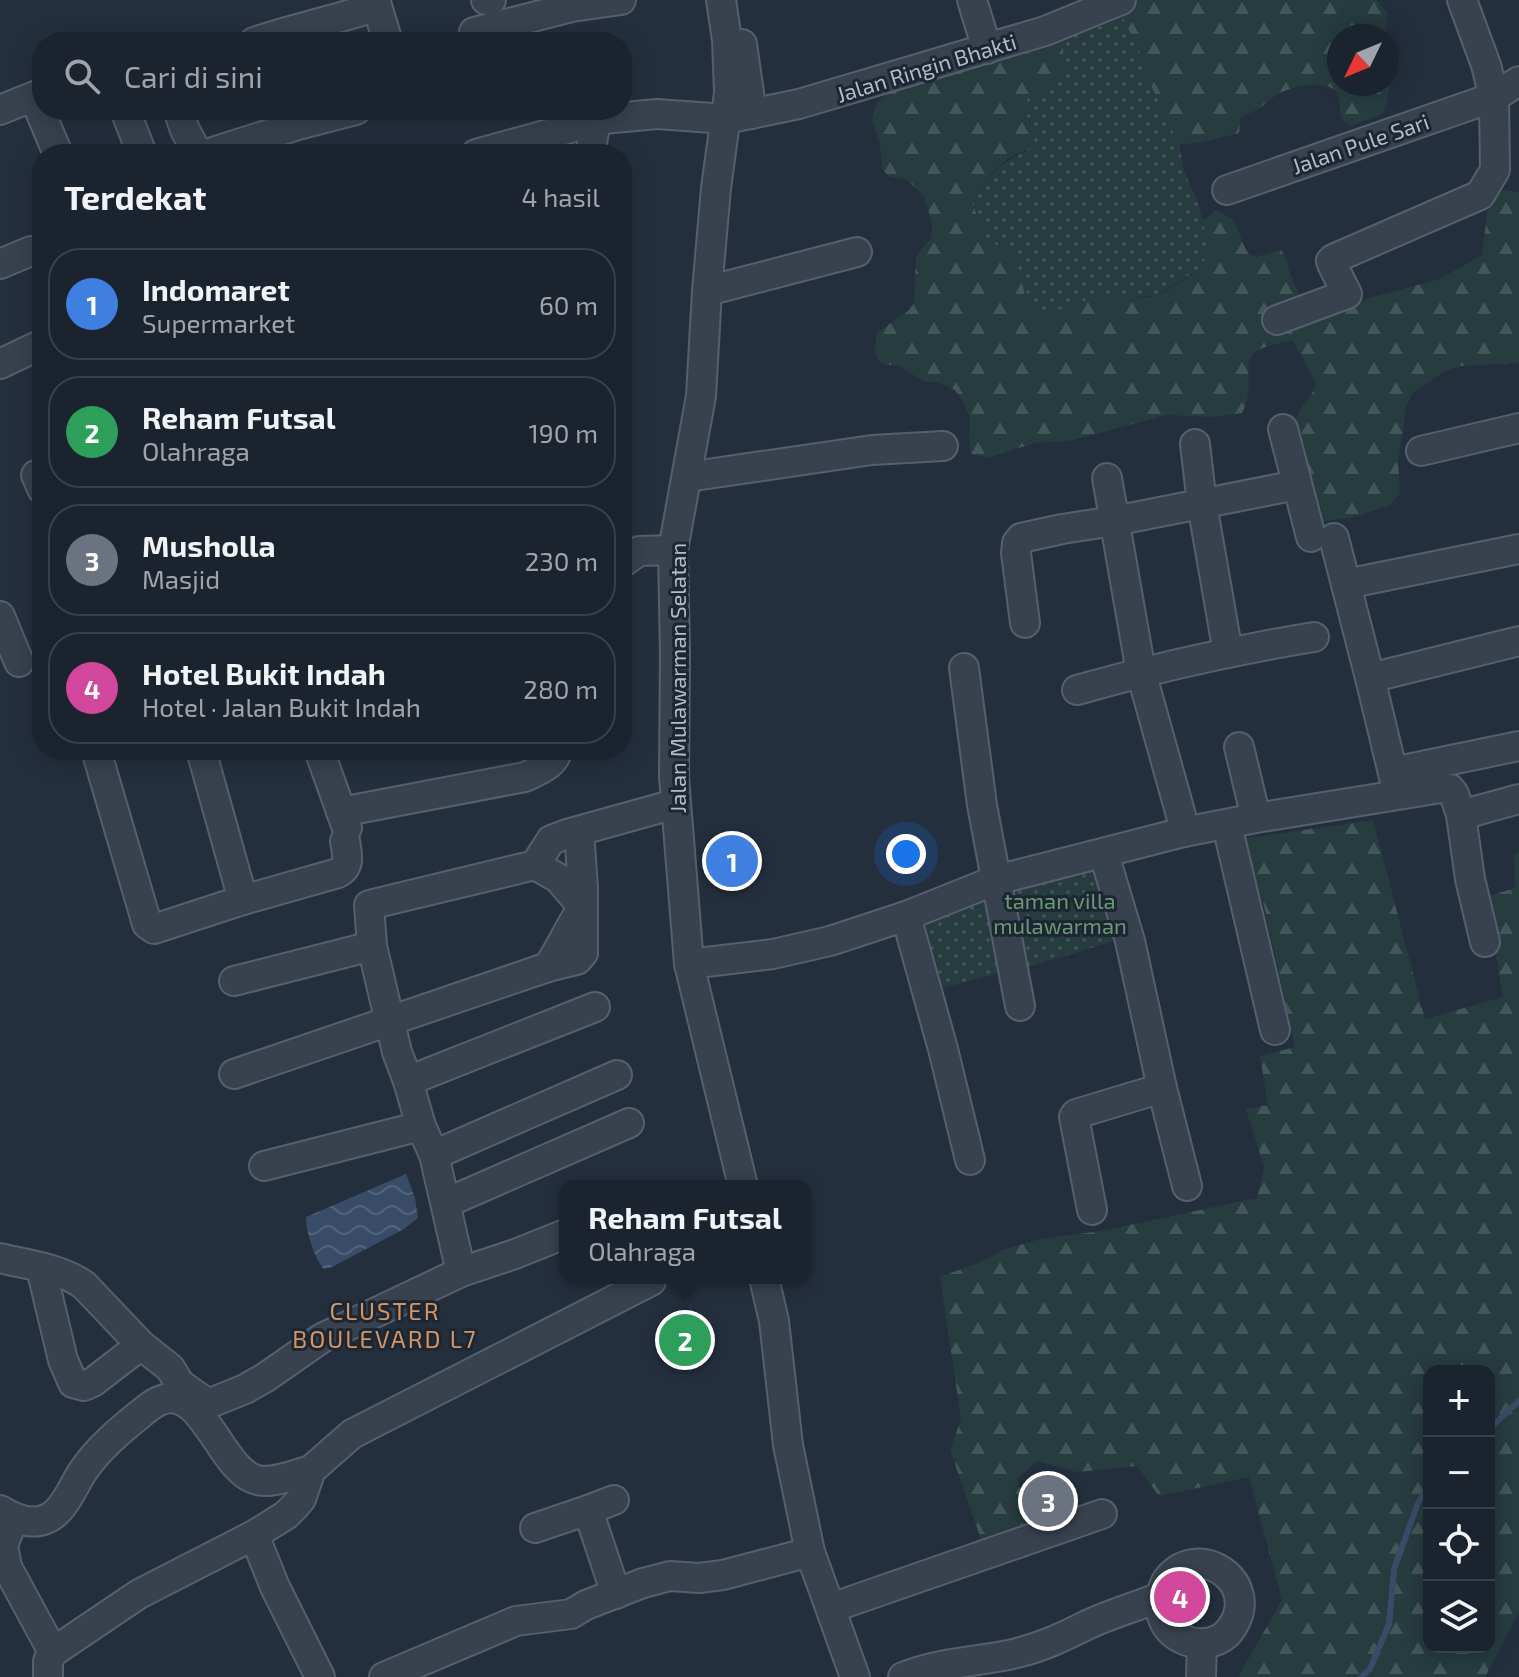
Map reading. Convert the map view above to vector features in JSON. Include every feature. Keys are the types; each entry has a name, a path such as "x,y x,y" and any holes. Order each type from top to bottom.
{"street":[{"path":"474,32 572,7 621,0"},
{"path":"721,0 728,53 729,93 739,117"},
{"path":"736,0 739,117"},
{"path":"972,0 987,49"},
{"name":"Jalan Ringin Bhakti","path":"632,117 657,114 739,117 834,95 1045,31 1121,0"},
{"path":"1277,320 1347,294 1332,264 1333,259 1480,195 1495,170 1494,97 1486,65 1462,0"},
{"path":"286,32 346,16 376,3 385,32"},
{"name":"Jalan Pule Sari","path":"1227,190 1494,97 1519,81"},
{"path":"0,110 32,97"},
{"name":"Jalan Mulawarman Selatan","path":"739,117 716,188 701,396 672,561 675,804 689,964 742,1180"},
{"path":"46,120 55,144"},
{"path":"129,120 138,144"},
{"path":"182,120 193,144"},
{"path":"238,144 317,120"},
{"name":"Jalan Ringin Bhakti","path":"512,144 605,120"},
{"path":"592,144 596,121"},
{"path":"0,264 31,251"},
{"path":"707,291 857,252"},
{"path":"0,364 32,349"},
{"path":"1421,451 1519,428"},
{"path":"1283,429 1297,485 1346,584 1395,783"},
{"path":"1195,444 1202,504 1228,653"},
{"path":"687,477 872,450 943,446"},
{"path":"1107,478 1141,672 1184,832"},
{"path":"1025,623 1016,553 1021,538 1297,485"},
{"path":"1346,584 1519,549"},
{"path":"632,569 643,573 672,561"},
{"path":"0,616 20,662"},
{"path":"1077,690 1141,672 1314,637"},
{"path":"1370,678 1519,641"},
{"path":"964,668 982,805 1020,1006"},
{"path":"689,964 773,954 830,941 906,916 996,880 1395,783 1519,746"},
{"path":"1239,747 1256,818"},
{"path":"99,760 147,924 154,929 342,871 348,864 344,827 322,760"},
{"path":"204,760 243,900"},
{"path":"344,827 525,777 554,760"},
{"path":"1395,783 1450,789 1454,794 1461,815 1470,879 1485,942"},
{"path":"1461,815 1519,799"},
{"path":"535,865 551,840 675,804"},
{"path":"1227,825 1275,1030"},
{"path":"234,1074 548,967 583,907 579,831"},
{"path":"1104,854 1130,941 1187,1186"},
{"path":"461,1272 434,1155 421,1126 397,1052 372,946 369,905 535,865 558,878 583,907"},
{"path":"906,916 970,1160"},
{"path":"234,981 372,946"},
{"path":"408,1081 595,1007"},
{"path":"434,1155 617,1075"},
{"path":"1092,1210 1074,1117 1162,1088"},
{"path":"446,1203 629,1123"},
{"path":"264,1166 421,1126"},
{"path":"0,1258 63,1273 84,1285 141,1345 170,1368 180,1384 208,1404 256,1383 322,1338 461,1272 559,1236"},
{"path":"41,1268 63,1360 73,1383 84,1386 93,1382 141,1345"},
{"path":"311,1470 301,1499 286,1515 254,1535 139,1594 50,1664 7,1567 3,1545 7,1514 32,1522 47,1519 59,1511 97,1452 157,1401 180,1399 190,1406 235,1465 257,1480 271,1481 311,1470 352,1434 645,1284"},
{"path":"765,1284 774,1321 788,1445 810,1552 855,1677"},
{"path":"535,1528 601,1505 616,1594"},
{"path":"831,1608 1102,1514"},
{"path":"254,1535 275,1587 320,1677"},
{"path":"384,1677 516,1621 571,1614 643,1583 670,1576 699,1578 723,1575 810,1552"},
{"path":"1193,1564 1209,1564 1225,1572 1235,1584 1241,1600 1239,1616 1231,1630 1218,1640 1202,1644 1185,1641 1170,1631 1161,1615 1160,1597 1166,1582 1178,1570 1193,1564"},
{"path":"903,1677 947,1664 1041,1647 1087,1625 1160,1597"},
{"path":"1201,1677 1202,1644"}],"green space":[{"path":"1117,0 1376,0 1387,12 1386,24 1327,24 1327,87 1309,85 1278,94 1241,117 1239,133 1200,143 1179,144"},
{"path":"1121,11 1144,61 1147,77 1179,144 1184,171 1203,221 1208,255 1199,269 1157,295 1085,301 1041,317 1025,295 1016,259 985,237 972,202 995,171 1027,151 1031,122 1023,105 1028,98 1045,89 1059,40"},
{"path":"1059,40 1063,48 1064,66 1045,89 1028,98 1024,105 1035,145 1000,166 972,202 985,237 1016,259 1025,295 1041,317 1093,298 1150,297 1168,290 1189,277 1206,258 1203,221 1216,210 1233,219 1247,252 1255,257 1281,250 1295,286 1313,313 1440,279 1482,255 1488,207 1503,190 1519,192 1519,363 1460,366 1444,372 1412,393 1405,410 1398,460 1400,493 1390,505 1351,518 1324,521 1317,515 1296,428 1299,411 1314,390 1315,381 1293,341 1271,345 1251,357 1247,398 1242,413 1214,417 1167,415 1069,441 1035,443 987,458 971,454 970,419 955,390 939,383 923,381 900,366 883,364 877,358 877,333 914,303 916,261 918,253 930,240 932,224 920,192 907,180 888,176 882,169 880,144 872,119 877,102 904,81 947,69 996,62 1012,52"},
{"path":"1388,96 1382,114 1350,126 1340,114 1339,98"},
{"path":"1373,820 1425,1019 1503,997 1486,897 1515,888 1514,854 1519,852 1519,1612 1485,1677 1238,1677 1282,1600 1249,1477 1159,1496 1137,1466 1077,1472 1037,1461 1017,1479 1032,1529 983,1545 950,1450 961,1419 940,1277 981,1262 1002,1250 1041,1239 1101,1231 1257,1198 1264,1167 1246,1109 1268,1105 1260,1056 1295,1047 1264,906 1241,839"},
{"name":"taman villa mulawarman","path":"1102,859 1124,938 1018,970 1000,883"},
{"name":"taman villa mulawarman","path":"994,885 1010,970 928,992 903,924"}],"water":[{"path":"406,1174 418,1218 404,1229 324,1269 311,1244 306,1217"}],"waterway":[{"path":"1495,1423 1519,1401"},
{"path":"1361,1677 1370,1669 1389,1624 1394,1569 1423,1494"}],"place":[{"name":"Indomaret","path":"732,861"},
{"name":"Reham Futsal","path":"685,1340"},
{"name":"Musholla","path":"1048,1501"},
{"name":"Hotel Bukit Indah","path":"1180,1597"}],"district":[{"name":"CLUSTER BOULEVARD L7","path":"385,1324"}]}
